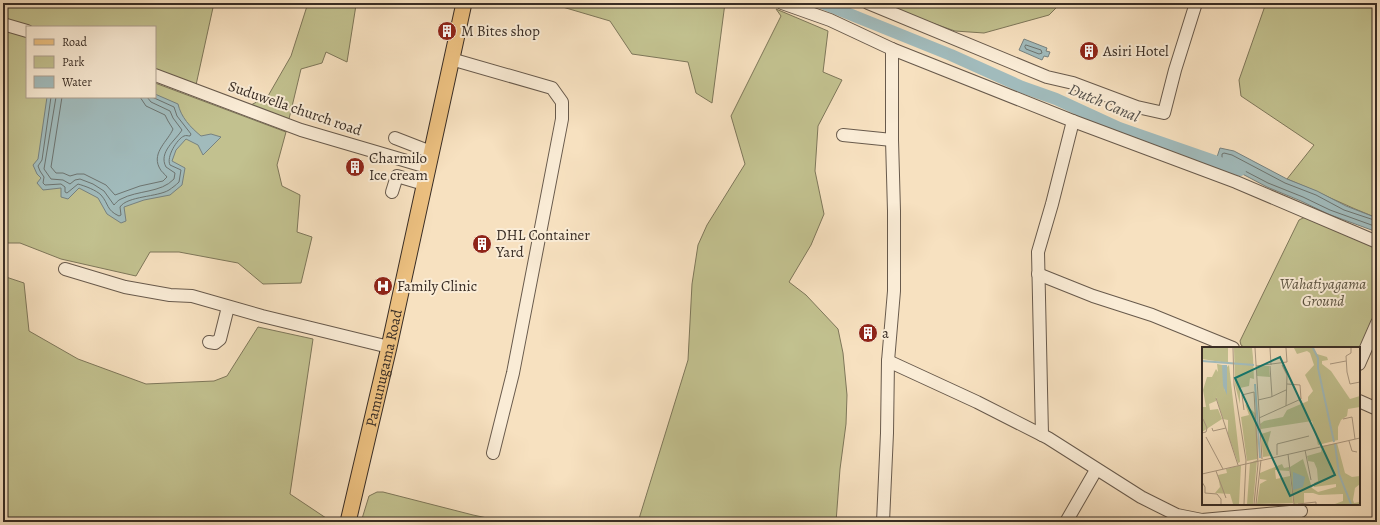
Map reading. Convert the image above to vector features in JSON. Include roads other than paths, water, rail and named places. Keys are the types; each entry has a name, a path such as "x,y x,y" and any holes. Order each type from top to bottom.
{"main road":[{"name":"Pamunugama Road","path":"348,522 390,347 427,167 464,3"}],"street":[{"path":"782,3 830,20 892,49 1073,121 1236,182 1377,242"},
{"path":"868,3 1047,78 1072,83 1137,107 1164,113 1175,70 1196,3"},
{"path":"3,24 26,31"},
{"path":"883,522 887,433 888,361 894,291 892,49"},
{"path":"451,59 552,88 562,102 562,119 513,373 493,453"},
{"name":"Suduwella church road","path":"156,75 301,130 427,167"},
{"path":"1042,435 1038,252 1073,121"},
{"path":"843,134 892,140"},
{"path":"395,138 431,152"},
{"path":"392,192 397,176 424,184"},
{"path":"65,269 125,287 170,295 192,296 228,307 390,347"},
{"path":"1038,274 1093,296 1152,315 1231,347"},
{"path":"209,342 215,344 220,339 228,307"},
{"path":"1360,362 1377,323"},
{"path":"888,361 977,402 1042,435 1142,498 1177,514 1202,520 1302,512"},
{"path":"1360,401 1377,409"},
{"path":"1066,522 1096,470"}],"water":[{"path":"1024,39 1047,48 1046,51 1050,52 1048,57 1044,56 1042,60 1019,50"},
{"path":"156,94 178,104 186,122 201,136 211,134 221,137 203,155 198,145 186,139 176,150 172,161 185,168 182,185 170,195 144,200 124,207 126,221 121,223 107,214 98,198 79,188 68,199 61,197 61,188 43,190 37,183 41,178 37,174 33,165 38,159 47,98 156,98"},
{"path":"1220,148 1234,151 1287,179 1317,191 1346,206 1377,218 1377,232 1328,214 1267,187 1216,160"}],"waterway":[{"name":"Dutch Canal","path":"822,3 951,55 1022,87 1056,99 1119,128 1240,170"}],"place":[{"name":"M Bites shop","path":"447,31"},
{"name":"Asiri Hotel","path":"1089,51"},
{"name":"Charmilo Ice cream","path":"355,167"},
{"name":"DHL Container Yard","path":"482,244"},
{"name":"Family Clinic","path":"383,286"},
{"name":"a","path":"868,333"}],"park label":[{"name":"Wahatiyagama Ground","path":"1323,292"}]}
